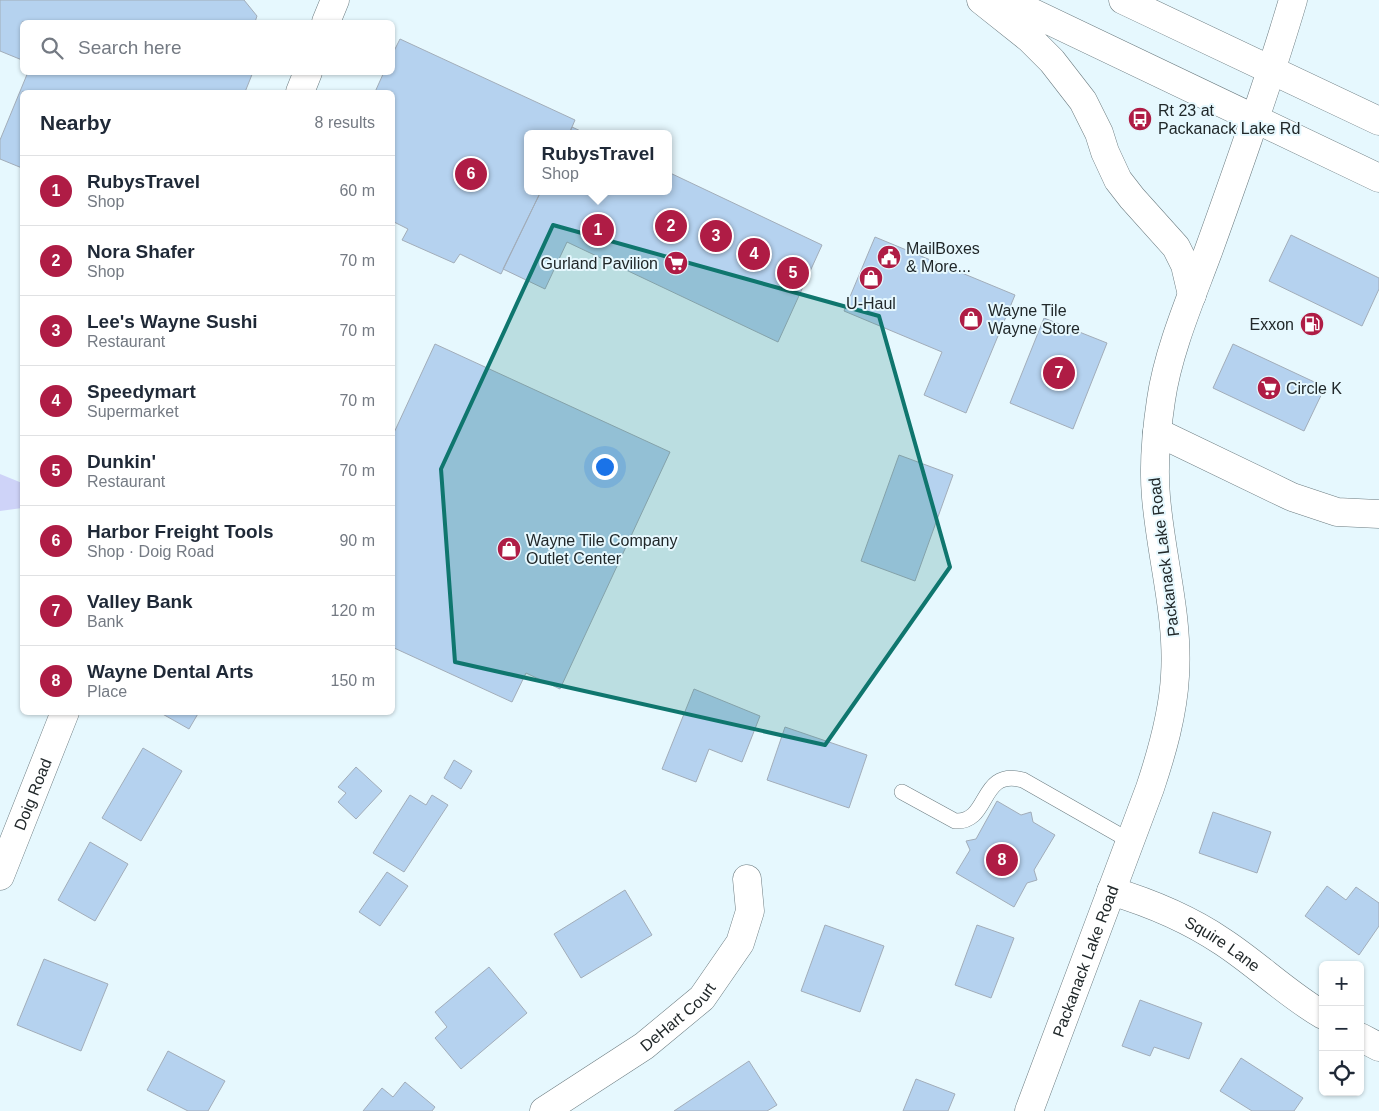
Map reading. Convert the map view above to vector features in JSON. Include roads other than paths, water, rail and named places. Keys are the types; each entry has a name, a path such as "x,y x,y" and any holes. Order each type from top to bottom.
{"main road":[{"path":"327,20 335,0"},
{"path":"981,0 1030,39 1084,101 1099,133 1104,152 1118,180 1176,247 1185,265 1192,295"},
{"path":"1006,0 1379,178"},
{"path":"1123,0 1379,121"},
{"name":"Packanack Lake Road","path":"1028,1111 1130,841 1162,750 1175,675 1174,632 1156,499 1153,460 1161,397 1192,295 1255,118 1293,0"},
{"path":"301,90 307,75"},
{"path":"1157,432 1292,497 1337,512 1379,514"},
{"name":"Doig Road","path":"0,876 64,715"},
{"name":"DeHart Court","path":"544,1111 644,1046 702,998 740,943 750,911 747,879"},
{"name":"Squire Lane","path":"1111,891 1137,899 1176,915 1224,942 1302,1003 1319,1013"},
{"path":"1364,1040 1379,1047"}],"lane":[{"path":"902,792 955,821 961,821 973,816 977,812 990,789 996,784 1009,778 1023,780 1130,841"}],"water":[{"path":"0,474 20,482 20,508 0,511"}],"place":[{"name":"Rt 23 at Packanack Lake Rd","path":"1140,119"},
{"name":"Harbor Freight Tools","path":"471,174"},
{"name":"Nora Shafer","path":"671,226"},
{"name":"RubysTravel","path":"598,230"},
{"name":"Lee's Wayne Sushi","path":"716,236"},
{"name":"Speedymart","path":"754,254"},
{"name":"MailBoxes & More...","path":"889,257"},
{"name":"Gurland Pavilion","path":"676,263"},
{"name":"Dunkin'","path":"793,273"},
{"name":"U-Haul","path":"871,278"},
{"name":"Wayne Tile Wayne Store","path":"971,319"},
{"name":"Exxon","path":"1312,324"},
{"name":"Valley Bank","path":"1059,373"},
{"name":"Circle K","path":"1269,388"},
{"name":"Wayne Tile Company Outlet Center","path":"509,549"},
{"name":"Wayne Dental Arts","path":"1002,860"}]}
